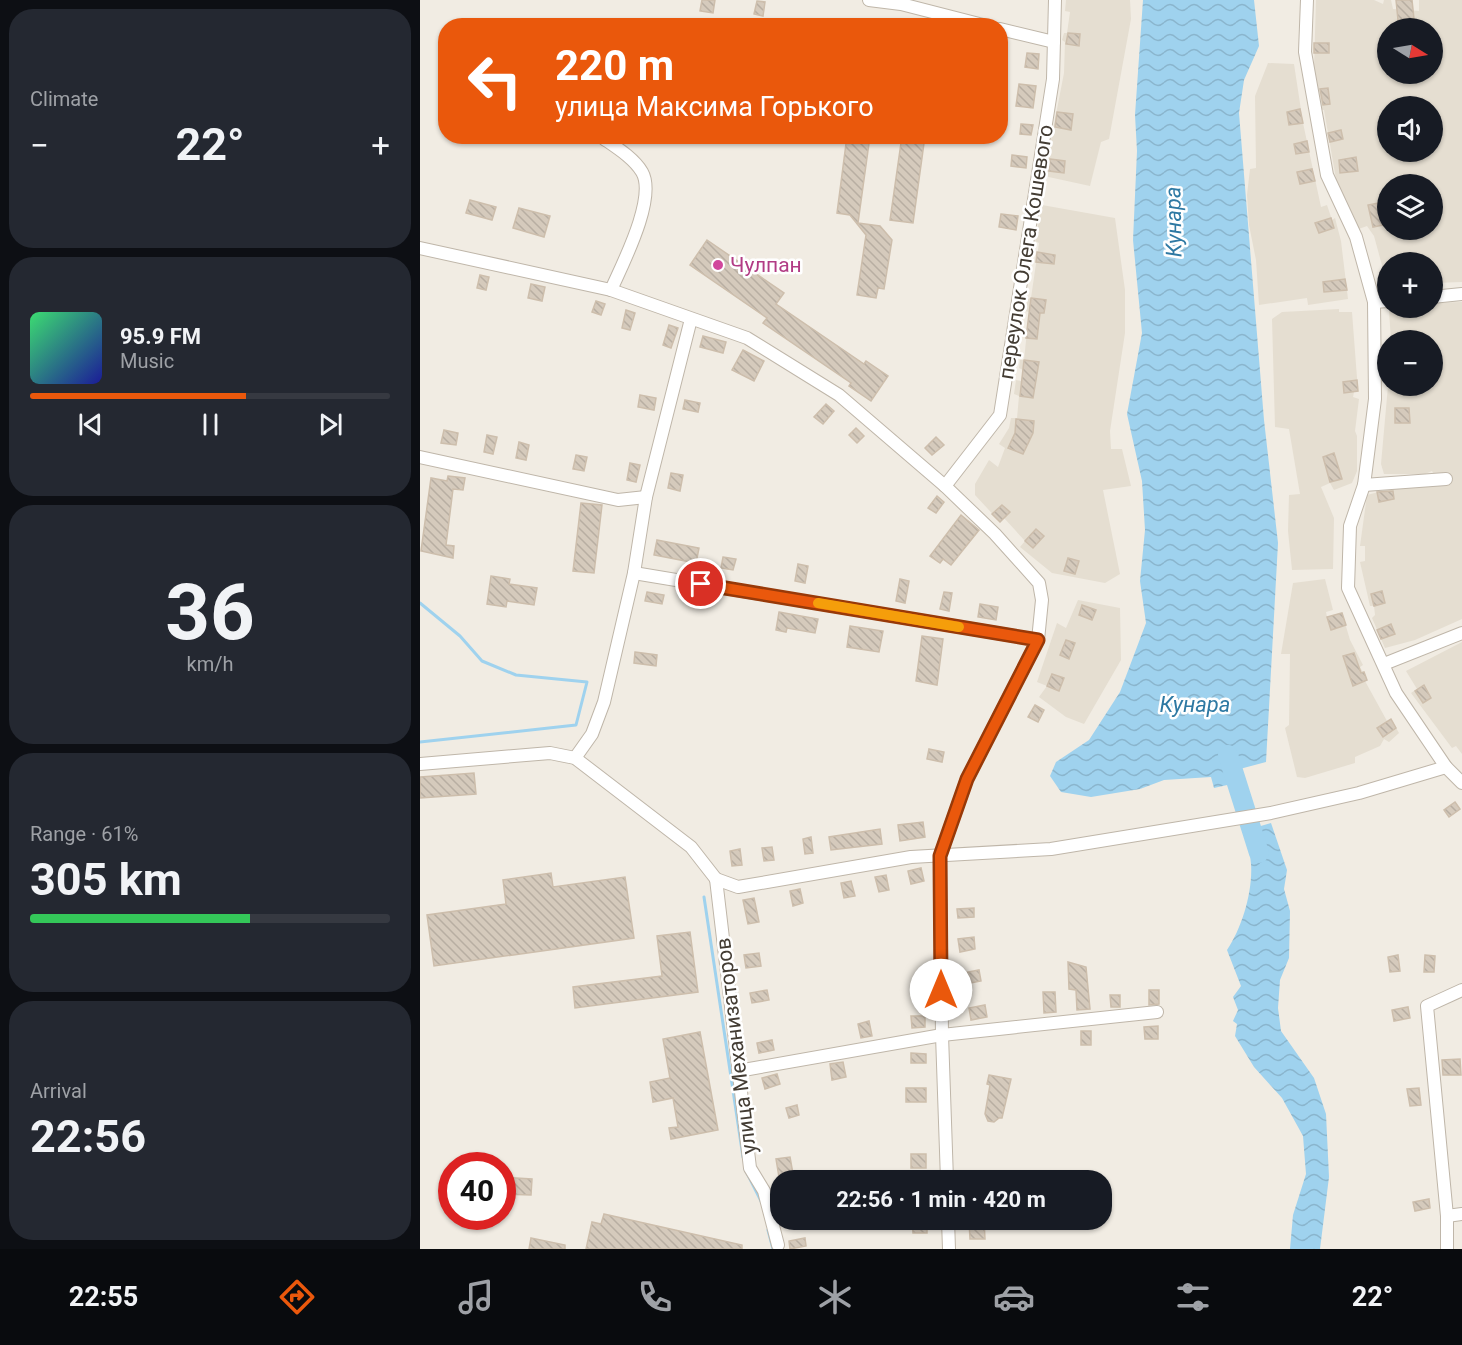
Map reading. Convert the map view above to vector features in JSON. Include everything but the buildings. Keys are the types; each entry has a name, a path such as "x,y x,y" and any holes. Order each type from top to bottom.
{"street":[{"path":"869,0 901,4 956,18"},
{"name":"переулок Олега Кошевого","path":"945,486 1000,416 1053,79 1055,0"},
{"path":"1307,0 1305,52 1327,175 1356,237 1374,302 1375,399 1364,485 1350,526 1348,588 1396,693 1446,767 1462,783"},
{"path":"1008,31 1054,42"},
{"path":"611,290 638,231 645,197 643,173 622,151 612,144"},
{"path":"420,248 611,290 747,338 839,395 945,486 995,534 1039,583 1042,600 1038,640 967,779 940,856 946,1170"},
{"path":"1443,296 1462,294"},
{"path":"575,758 592,734 604,702 634,573 646,497 691,319"},
{"path":"420,457 618,500 646,497"},
{"path":"1364,485 1446,479"},
{"path":"634,573 1038,640"},
{"path":"1384,664 1462,633"},
{"path":"420,764 550,753 575,758 691,848 716,879 738,886 912,857 1051,849 1271,813 1359,793 1446,767"},
{"name":"улица Механизаторов","path":"716,879 750,1168 764,1191 778,1245"},
{"path":"1447,1249 1447,1216 1427,1006 1462,990"},
{"path":"738,1071 942,1035 1157,1012"},
{"path":"1447,1216 1462,1214"},
{"path":"948,1230 949,1249"}],"shaded area":[{"path":"1066,0 1130,0 1131,19 1109,139 1101,142 1090,186 1044,176 1064,73 1065,42 1062,40 1064,33 1067,33 1070,12 1065,11"},
{"path":"1316,0 1374,0 1383,4 1384,0 1391,0 1393,9 1419,11 1419,0 1462,0 1462,282 1443,283 1443,252 1378,252 1374,236 1367,226 1356,230 1336,179 1324,110 1319,109 1314,67"},
{"path":"1268,63 1294,64 1303,123 1321,207 1327,205 1332,220 1335,218 1341,241 1348,299 1308,305 1307,298 1259,305 1256,260 1249,225 1247,195 1250,169 1256,168 1255,96"},
{"path":"1042,205 1115,218 1125,290 1125,333 1110,431 1111,449 1122,449 1131,486 1103,490 1120,574 1105,583 1052,573 1020,547 1025,541 1004,518 1000,522 975,495 975,484 989,460 998,467 1005,448 999,444 1009,428 1011,418 1017,418 1019,396 1014,394 1016,380 1021,381 1023,370 1019,368 1020,360 1024,360 1029,312 1025,311 1028,299 1031,298 1039,243 1035,241"},
{"path":"1462,302 1462,619 1415,640 1385,648 1372,618 1375,615 1374,606 1370,606 1360,562 1365,561 1365,546 1360,546 1367,495 1435,477 1432,471 1425,474 1384,474 1381,464 1387,396 1443,396 1443,330 1390,330 1389,318 1443,318 1443,303"},
{"path":"1339,309 1339,312 1352,312 1358,391 1354,392 1353,397 1359,399 1355,431 1357,471 1352,483 1334,490 1330,483 1321,487 1334,518 1333,569 1292,570 1288,531 1289,495 1300,494 1289,429 1275,427 1272,319 1282,312"},
{"path":"1325,579 1333,610 1326,612 1327,617 1342,613 1350,640 1363,665 1360,667 1367,680 1365,681 1387,721 1391,719 1399,733 1389,742 1384,739 1380,746 1355,757 1355,763 1305,778 1297,777 1285,728 1289,725 1290,654 1281,654 1293,583"},
{"path":"1078,600 1120,608 1121,660 1084,724 1066,717 1039,697 1047,686 1037,682 1057,623 1066,628"},
{"path":"1462,642 1462,754 1456,746 1452,748 1411,693 1417,689 1406,671"}],"water":[{"name":"Кунара","path":"1143,0 1254,0 1259,46 1244,80 1239,113 1264,420 1278,543 1266,762 1236,770 1236,783 1214,788 1211,777 1164,780 1140,789 1091,797 1061,792 1050,776 1056,762 1089,740 1120,692 1146,623 1140,581 1145,530 1142,481 1127,414 1142,333 1133,240 1137,151 1135,115"},
{"path":"1271,823 1287,870 1284,889 1290,911 1289,958 1280,980 1278,1008 1281,1031 1314,1078 1326,1114 1329,1177 1320,1249 1290,1249 1293,1215 1306,1174 1303,1136 1282,1098 1254,1067 1235,1036 1237,1024 1233,1021 1238,1010 1233,997 1241,986 1227,950 1242,920 1250,886 1251,864 1247,830"}],"waterway":[{"path":"420,603 460,636 482,661 516,675 587,682 576,725 420,742"},
{"name":"Кунара","path":"1228,755 1259,853"},
{"path":"704,897 743,1157"},
{"path":"745,1169 761,1201"},
{"path":"768,1230 773,1249"}],"slow traffic":[{"path":"818,603 959,627"}],"place":[{"name":"Чулпан","path":"718,265"}],"route":[{"path":"701,584 1038,640 967,779 940,856 941,990"}]}
